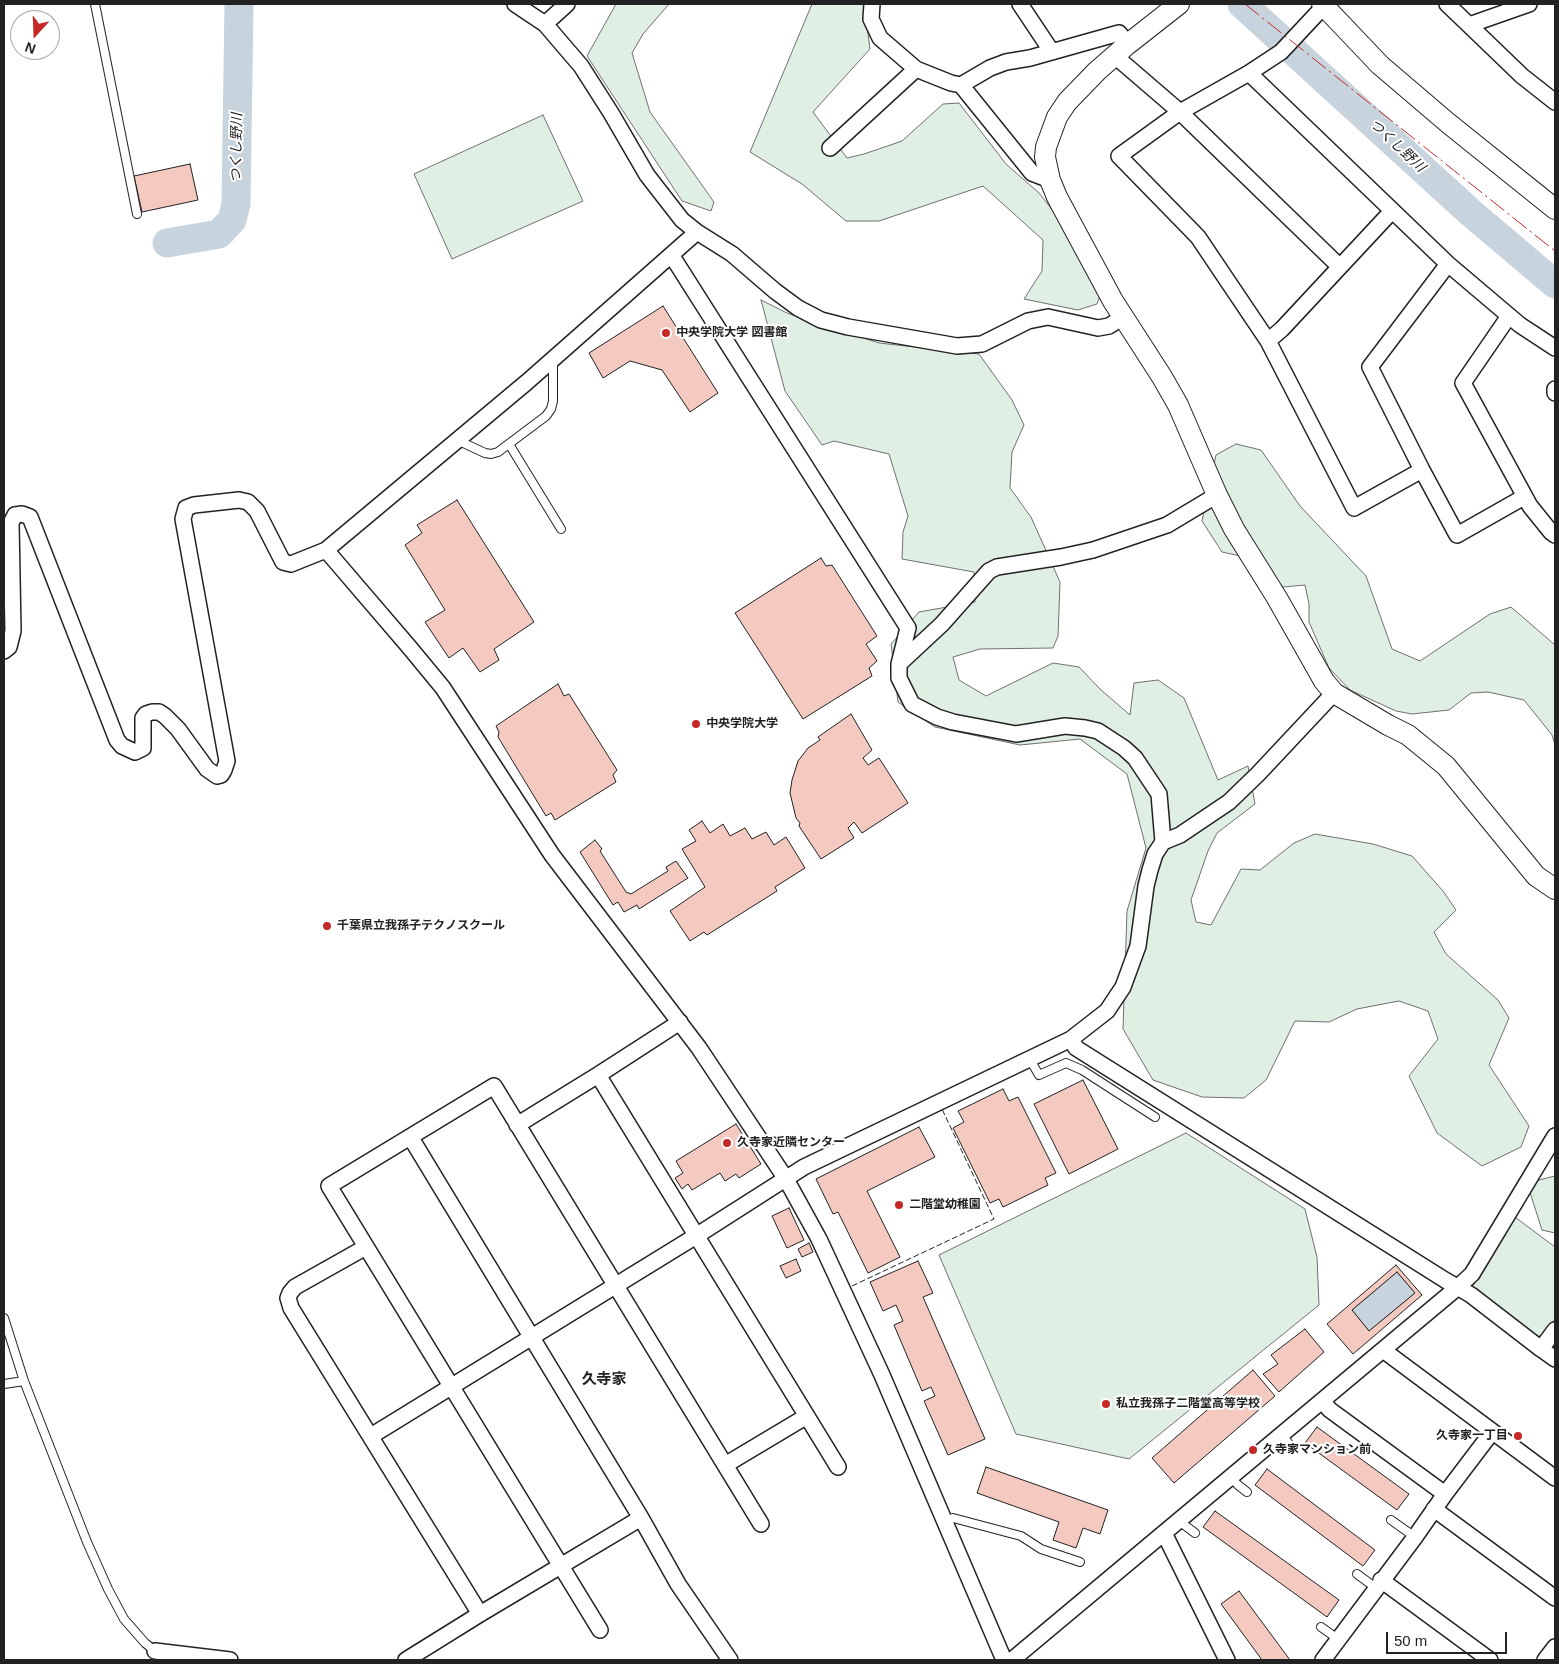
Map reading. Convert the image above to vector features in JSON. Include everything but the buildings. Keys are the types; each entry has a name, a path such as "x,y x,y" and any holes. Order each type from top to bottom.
{"street":[{"path":"515,4 544,24 580,66 611,113 647,175 682,220 732,254 798,308 822,320 848,327 958,346 982,344 1028,321 1048,318 1098,328 1110,326 1123,318"},
{"path":"544,24 567,4"},
{"path":"872,4 871,19 880,38 916,69 961,85 1032,173 1050,180"},
{"path":"1020,4 1052,52"},
{"path":"1179,4 1121,50 1066,102 1046,147 1045,157 1056,196 1123,318 1178,405 1217,495 1244,547 1277,598 1324,681 1334,692 1408,735 1446,766 1536,876 1555,889"},
{"path":"1447,4 1522,76 1555,102"},
{"path":"1469,25 1529,4"},
{"path":"1422,470 1354,508 1268,341 1198,237 1118,156 1180,112 1249,73 1281,52 1323,5 1380,65 1448,123 1555,208"},
{"path":"961,85 990,68 1006,62 1030,58 1119,33 1121,50 1180,112 1339,266"},
{"path":"830,148 916,69"},
{"path":"1249,73 1448,264 1509,316 1555,348"},
{"path":"1268,341 1282,329 1392,211"},
{"path":"4,651 9,647 13,631 11,523 16,515 22,514 30,518 117,740 122,746 135,752 143,748 143,718 146,714 159,712 178,729 207,769 217,776 220,775 227,761 183,519 186,508 194,505 239,500 248,502 257,511 283,562 291,564 326,550 553,359 697,232"},
{"path":"672,256 908,628 899,664 900,681 912,704 953,722 1016,734 1075,726 1098,731 1135,758 1159,794 1163,842"},
{"path":"1448,264 1370,367 1457,535 1524,497"},
{"path":"1509,316 1463,383 1524,497 1555,535"},
{"path":"899,664 942,624 989,571 997,566 1061,557 1093,550 1167,525 1217,495"},
{"path":"326,550 443,688 552,855 680,1022 719,1076 786,1179 819,1239 882,1375 1004,1660"},
{"path":"371,1436 696,1236 804,1167 1071,1039 1107,1011 1123,986 1138,946 1150,870 1155,854 1163,842 1180,836 1229,802 1258,774 1334,692"},
{"path":"517,1125 680,1022"},
{"path":"1071,1039 1076,1048 1471,1295 1555,1359"},
{"path":"598,1075 838,1467"},
{"path":"600,1630 329,1186 494,1086 761,1524"},
{"path":"1012,1660 1472,1274 1555,1136"},
{"path":"411,1138 641,1518 678,1584 730,1660"},
{"path":"366,1246 295,1287 290,1292 288,1298 291,1308 480,1614"},
{"path":"1541,1348 1555,1330"},
{"path":"1383,1350 1555,1478"},
{"path":"1322,1401 1330,1410 1444,1494"},
{"path":"725,1465 807,1416"},
{"path":"1329,1658 1338,1639 1415,1537 1444,1494 1492,1432"},
{"path":"1434,1509 1555,1598"},
{"path":"406,1660 641,1518"},
{"path":"1164,1533 1227,1660"},
{"path":"1378,1584 1490,1660"},
{"path":"1545,1660 1555,1647"},
{"path":"155,1651 230,1660"}],"lane":[{"path":"95,4 137,214"},
{"path":"457,440 491,454 498,452 546,416 551,409 553,401 553,359"},
{"path":"509,444 561,529"},
{"path":"1029,1058 1039,1076 1066,1063 1082,1070 1154,1117"},
{"path":"4,1318 24,1381 87,1542 118,1609 133,1630 155,1651"},
{"path":"4,1384 24,1381"},
{"path":"1282,1435 1293,1449"},
{"path":"1231,1478 1247,1492"},
{"path":"944,1522 954,1518 1021,1536 1041,1549 1080,1562"},
{"path":"1391,1520 1415,1537"},
{"path":"1179,1521 1195,1533"},
{"path":"1357,1574 1378,1584"},
{"path":"1320,1626 1338,1639"}],"green space":[{"path":"616,4 669,4 643,34 632,53 650,112 714,202 711,211 682,201 587,56"},
{"path":"812,4 864,4 870,49 813,112 847,158 902,141 943,104 959,103 1006,164 1039,193 1058,217 1101,293 1097,304 1078,310 1024,299 1042,271 1043,240 983,186 879,221 846,221 802,184 750,152"},
{"path":"543,115 583,201 452,259 414,174"},
{"path":"761,300 787,313 879,343 979,354 1012,400 1024,425 1012,452 1010,488 1031,517 1060,582 1058,636 1053,648 980,649 953,657 959,680 986,696 1053,663 1079,667 1100,689 1130,715 1134,683 1158,680 1184,698 1218,780 1248,766 1255,804 1217,833 1208,851 1191,900 1196,922 1211,925 1241,869 1260,870 1294,843 1315,834 1373,844 1412,856 1443,891 1456,910 1434,932 1446,954 1498,1000 1509,1018 1489,1065 1529,1126 1521,1147 1482,1166 1437,1133 1409,1076 1438,1039 1428,1011 1399,1001 1357,1009 1329,1022 1295,1021 1266,1080 1244,1098 1202,1097 1153,1080 1123,1029 1127,911 1146,848 1127,774 1080,739 1020,745 935,727 898,702 891,644 919,612 975,602 974,572 902,559 903,532 908,516 889,454 834,441 822,445 785,391"},
{"path":"1236,444 1261,450 1300,506 1366,576 1392,649 1420,661 1490,614 1511,607 1555,645 1555,745 1552,735 1524,700 1488,692 1471,693 1449,710 1412,714 1396,711 1350,690 1329,668 1309,622 1309,604 1305,585 1283,587 1259,560 1222,552 1202,521 1216,455"},
{"path":"1186,1133 1305,1209 1317,1257 1319,1305 1129,1459 1016,1434 939,1255"},
{"path":"1555,1176 1555,1233 1542,1230 1527,1183"},
{"path":"1515,1217 1555,1247 1555,1319 1544,1335 1536,1337 1471,1289"}],"shaded area":[{"path":"1397,1272 1415,1293 1369,1331 1352,1310"}],"waterway":[{"name":"つくし野川","path":"167,243 219,234 232,220 236,204 239,4"},
{"name":"つくし野川","path":"1242,4 1471,213 1555,284"}],"fence":[{"path":"852,1286 994,1219 942,1109"}],"power":[{"path":"1245,4 1555,251"}],"place":[{"name":"中央学院大学 図書館","path":"666,333"},
{"name":"中央学院大学","path":"696,724"},
{"name":"千葉県立我孫子テクノスクール","path":"327,926"},
{"name":"久寺家近隣センター","path":"727,1143"},
{"name":"二階堂幼稚園","path":"899,1205"},
{"name":"私立我孫子二階堂高等学校","path":"1106,1404"},
{"name":"久寺家一丁目","path":"1518,1436"},
{"name":"久寺家マンション前","path":"1253,1450"}],"district":[{"name":"久寺家","path":"604,1380"}]}
